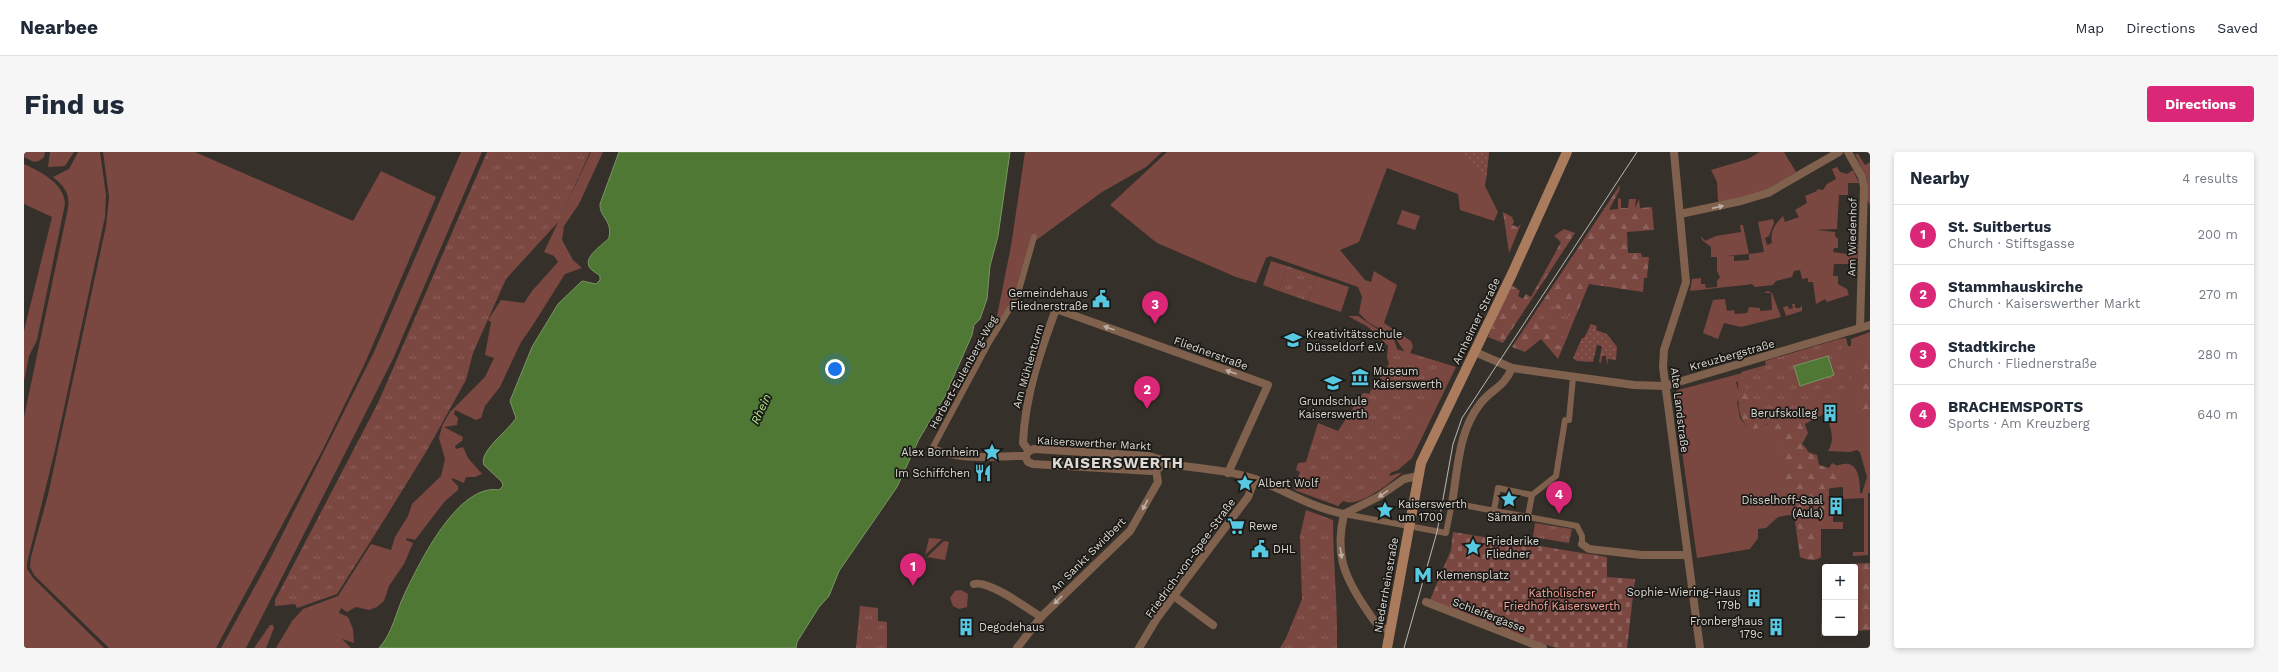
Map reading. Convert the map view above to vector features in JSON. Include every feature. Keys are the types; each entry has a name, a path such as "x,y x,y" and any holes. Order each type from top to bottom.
{"main road":[{"name":"Arnheimer Straße","path":"1409,526 1421,463 1440,421 1475,352 1567,152"},
{"name":"Niederrheinstraße","path":"1387,648 1386,629 1409,526"}],"street":[{"name":"Alte Landstraße","path":"1674,152 1686,282 1663,354 1664,386 1700,648"},
{"path":"1680,214 1742,201 1768,193 1839,152"},
{"name":"Am Wiedenhof","path":"1848,152 1864,181 1867,211 1860,327"},
{"name":"Herbert-Eulenberg-Weg","path":"932,449 988,344 1017,297 1034,237"},
{"name":"Fliednerstraße","path":"1056,309 1268,385 1228,473"},
{"name":"Am Mühlenturm","path":"1027,454 1022,443 1026,410 1041,350 1056,309"},
{"name":"Kreuzbergstraße","path":"1475,352 1512,368 1634,385 1664,386 1870,325"},
{"path":"1344,514 1446,533 1461,446 1468,423 1486,396 1505,383 1512,368"},
{"path":"1528,516 1532,495 1556,476 1574,377"},
{"name":"Kaiserswerther Markt","path":"932,449 957,457 972,458 1027,454 1034,449 1149,456 1159,459 1158,467"},
{"name":"Kaiserswerther Markt","path":"1027,454 1028,462 1033,464 1158,467 1228,473 1255,479 1291,496 1334,512 1344,514"},
{"name":"An Sankt Swidbert","path":"1017,648 1041,617 1130,531 1158,482 1158,467"},
{"path":"1344,514 1362,506 1404,480 1418,476"},
{"name":"Friedrich-von-Spee-Straße","path":"1139,648 1174,596 1248,497 1255,479"},
{"path":"1494,510 1498,488 1532,495"},
{"path":"1452,503 1577,526 1581,532 1582,544 1589,549 1635,555 1687,555"},
{"path":"1344,514 1339,544 1346,575 1375,622 1386,629"},
{"path":"974,584 984,584 1041,617"},
{"path":"1174,596 1213,626"},
{"name":"Schleifergasse","path":"1426,602 1543,648"}],"green space":[{"path":"24,152 45,152 44,157 39,161 34,162 24,157"},
{"path":"50,152 74,152 65,166 48,167"},
{"path":"78,152 100,152 106,195 105,217 55,450 27,563 27,569 34,579 104,648 24,648 24,417 68,208 67,194 53,177 69,169"},
{"path":"103,152 195,152 353,221 381,171 436,197 365,363 322,451 216,648 109,648 34,575 30,567 31,557 48,495 106,226 109,197"},
{"path":"461,152 482,152 393,359 246,648 221,648 271,557 374,352"},
{"path":"487,152 590,152 559,221 506,279 473,353 466,380 426,452 337,594 297,608 295,604 275,606 275,600 378,403"},
{"path":"591,152 603,152 579,204 564,226 562,240 573,260 582,268 565,274 521,342 500,387 485,406 481,418 476,420 455,410 454,414 458,418 457,425 444,427 463,437 462,441 455,446 456,449 463,447 468,458 482,474 475,477 466,477 464,483 452,478 458,486 458,490 445,501 415,540 407,538 406,540 413,543 404,564 389,586 384,601 377,607 369,610 356,607 347,612 341,608 339,613 348,617 353,629 354,643 342,639 351,648 276,648 292,621 303,609 338,596 371,544 391,550 395,537 408,516 412,504 441,476 445,459 439,438 442,426 450,412 485,377 494,358 485,355 491,322 488,320 501,300 524,303 532,291 558,262 554,256 544,252"},
{"path":"1025,152 1162,152 1146,167 1102,192 1031,244 1015,296 999,326 995,326 1011,246"},
{"path":"1167,152 1489,152 1485,186 1498,212 1494,221 1460,210 1458,194 1387,168 1359,242 1340,250 1365,280 1371,282 1374,271 1397,285 1384,323 1411,341 1413,347 1410,353 1456,367 1412,458 1398,470 1379,477 1410,360 1396,339 1368,322 1359,313 1362,297 1358,287 1270,256 1266,258 1256,283 1236,277 1157,243 1110,205"},
{"path":"1460,152 1489,152 1486,181"},
{"path":"1760,152 1784,152 1796,172 1764,191 1721,203 1718,201 1717,182 1711,170 1748,159"},
{"path":"1855,154 1858,154 1865,165 1870,162 1870,205 1867,200 1867,179"},
{"path":"24,164 44,175 56,184 61,190 65,204 37,340 29,356 24,381 24,331 52,217 24,204"},
{"path":"1837,167 1840,172 1847,174 1853,170 1859,183 1848,183 1848,195 1839,195 1837,229 1816,230 1835,232 1835,236 1838,239 1838,248 1834,248 1833,252 1853,255 1853,251 1856,251 1856,244 1858,244 1857,264 1834,264 1833,276 1838,276 1838,284 1847,289 1849,295 1827,302 1825,299 1816,304 1813,282 1808,282 1808,278 1802,279 1800,270 1794,271 1792,277 1776,281 1773,285 1755,287 1752,284 1690,291 1692,279 1701,278 1701,284 1705,284 1706,288 1717,287 1717,281 1720,277 1717,271 1717,257 1711,257 1711,247 1702,240 1701,236 1705,241 1716,236 1741,232 1740,225 1743,225 1749,254 1764,252 1758,222 1773,219 1774,223 1769,236 1765,238 1767,245 1772,243 1773,229 1783,216 1785,222 1799,217 1795,210 1807,203 1805,196 1817,191 1817,189 1823,190 1827,184 1836,179 1832,169","holes":["1749,254 1749,260 1734,261 1734,256 1726,256"]},
{"path":"1620,185 1619,191 1609,210 1618,209 1618,198 1621,199 1621,208 1628,208 1629,199 1636,199 1635,208 1639,199 1640,208 1652,207 1654,230 1627,232 1628,253 1641,253 1642,257 1649,257 1647,278 1644,278 1643,292 1589,284 1558,359 1541,339 1525,352 1512,347"},
{"path":"1402,210 1420,216 1415,230 1397,224"},
{"path":"1503,212 1512,217 1514,222 1512,225 1518,227 1521,224 1509,253"},
{"path":"1564,229 1575,233 1503,343 1488,337 1509,287 1513,286 1520,291 1518,296 1523,299 1526,294 1531,297 1561,242 1554,236"},
{"path":"1271,261 1287,266 1279,291 1263,285"},
{"path":"1287,266 1316,276 1308,301 1279,291"},
{"path":"1316,276 1349,287 1341,312 1308,301"},
{"path":"1768,291 1772,293 1781,317 1741,327 1724,323 1718,339 1703,333 1713,300 1725,299 1727,311 1734,310 1735,314 1747,313 1749,307 1760,308 1760,311 1772,310 1771,293 1765,293"},
{"path":"1548,303 1572,317 1559,346 1536,321"},
{"path":"1792,304 1795,304 1795,308 1800,308 1802,305 1802,311 1786,316 1783,307 1788,306 1789,309 1793,308"},
{"path":"1348,316 1358,316 1394,340 1397,348 1396,359 1354,421 1363,393 1369,394 1389,364 1387,357 1388,346 1368,327"},
{"path":"1591,324 1597,326 1596,330 1607,334 1617,347 1616,360 1608,359 1607,365 1606,356 1602,356 1601,363 1599,362 1602,346 1597,345 1593,362 1577,361 1573,358 1582,338 1584,338"},
{"path":"1870,332 1870,493 1868,493 1868,555 1853,556 1853,552 1864,552 1864,498 1843,499 1843,487 1829,488 1829,511 1833,511 1833,522 1843,522 1843,529 1821,529 1821,557 1816,560 1800,557 1794,514 1778,517 1766,528 1758,529 1758,538 1750,549 1697,558 1674,394 1678,390 1841,347 1839,339 1846,338 1848,346 1851,346 1851,339","holes":["1741,380 1766,420 1768,424 1755,428 1748,428 1740,418 1737,402 1740,397 1736,382","1826,413 1832,437 1832,442 1828,451 1850,452 1857,450 1860,452 1867,477 1862,493 1860,493 1859,477 1855,468 1848,464 1840,464 1831,468 1802,487 1771,417 1795,429"]},
{"path":"1839,339 1855,390 1755,420 1741,372 1766,365 1765,361"},
{"path":"1393,348 1440,362 1421,411 1388,478 1345,499 1338,506 1294,489 1300,472 1296,470 1298,463 1306,462 1318,423 1338,431 1363,393 1369,394 1389,364"},
{"path":"1860,350 1866,355 1870,362 1870,407 1868,413 1864,415 1859,406 1858,400 1861,374 1863,370"},
{"path":"1743,374 1806,402 1801,413 1808,433 1802,444 1808,452 1817,455 1819,465 1829,468 1832,463 1841,468 1837,481 1840,486 1819,491 1827,498 1829,512 1825,523 1822,524 1816,522 1816,539 1820,541 1818,549 1819,555 1817,557 1808,559 1804,557 1799,549 1798,525 1796,520 1789,514 1792,502 1787,495 1788,487 1785,477 1787,470 1777,436 1770,428 1769,423 1755,429 1748,428 1743,421 1738,403 1737,377"},
{"path":"1402,473 1364,499 1356,502 1341,500 1380,479"},
{"path":"1306,510 1333,520 1337,648 1280,648 1286,638 1302,599 1300,536"},
{"path":"1535,523 1572,529 1569,543 1533,537"},
{"name":"Katholischer Friedhof Kaiserswerth","path":"1453,532 1607,557 1607,577 1635,579 1627,648 1557,648 1539,643 1430,600 1451,550"},
{"path":"929,538 942,539 925,555"},
{"path":"944,541 949,542 945,560 927,557"},
{"path":"1870,563 1870,630 1858,631 1858,564 1846,564"},
{"path":"961,590 968,594 967,607 959,609 953,606 950,598 955,591"},
{"path":"1822,600 1822,636 1821,636"},
{"path":"860,606 878,608 878,621 887,622 887,648 856,648"},
{"path":"270,625 273,625 274,628 266,648 254,648"}],"water":[{"name":"Rhein","path":"619,152 1010,152 998,236 990,266 987,299 980,319 974,325 972,335 945,396 919,439 897,487 839,571 829,596 819,607 797,642 796,648 379,648 388,636 402,600 420,563 442,527 455,511 469,499 484,491 499,490 503,486 502,482 484,465 483,460 485,454 516,418 510,401 532,347 558,304 582,281 596,284 600,280 600,276 590,268 588,264 594,252 609,238 610,232 608,223 600,208 600,204"},
{"path":"1828,356 1834,375 1800,386 1794,366"}],"tram line":[{"path":"1404,648 1437,532 1453,444 1462,418 1637,152"}],"place":[{"name":"Gemeindehaus Fliednerstraße","path":"1101,299"},
{"name":"Stadtkirche","path":"1155,324"},
{"name":"Kreativitätsschule Düsseldorf e.V.","path":"1293,340"},
{"name":"Museum Kaiserswerth","path":"1360,377"},
{"name":"Grundschule Kaiserswerth","path":"1333,383"},
{"name":"Stammhauskirche","path":"1147,409"},
{"name":"Berufskolleg","path":"1830,413"},
{"name":"Alex Bornheim","path":"992,452"},
{"name":"Im Schiffchen","path":"983,473"},
{"name":"Albert Wolf","path":"1245,483"},
{"name":"Sämann","path":"1509,499"},
{"name":"Disselhoff-Saal (Aula)","path":"1836,506"},
{"name":"Kaiserswerth um 1700","path":"1385,510"},
{"name":"BRACHEMSPORTS","path":"1559,514"},
{"name":"Rewe","path":"1236,526"},
{"name":"Friederike Fliedner","path":"1473,547"},
{"name":"DHL","path":"1260,549"},
{"name":"Klemensplatz","path":"1423,575"},
{"name":"St. Suitbertus","path":"913,586"},
{"name":"Sophie-Wiering-Haus 179b","path":"1754,598"},
{"name":"Degodehaus","path":"966,627"},
{"name":"Fronberghaus 179c","path":"1776,627"}],"district":[{"name":"KAISERSWERTH","path":"1118,463"}]}
